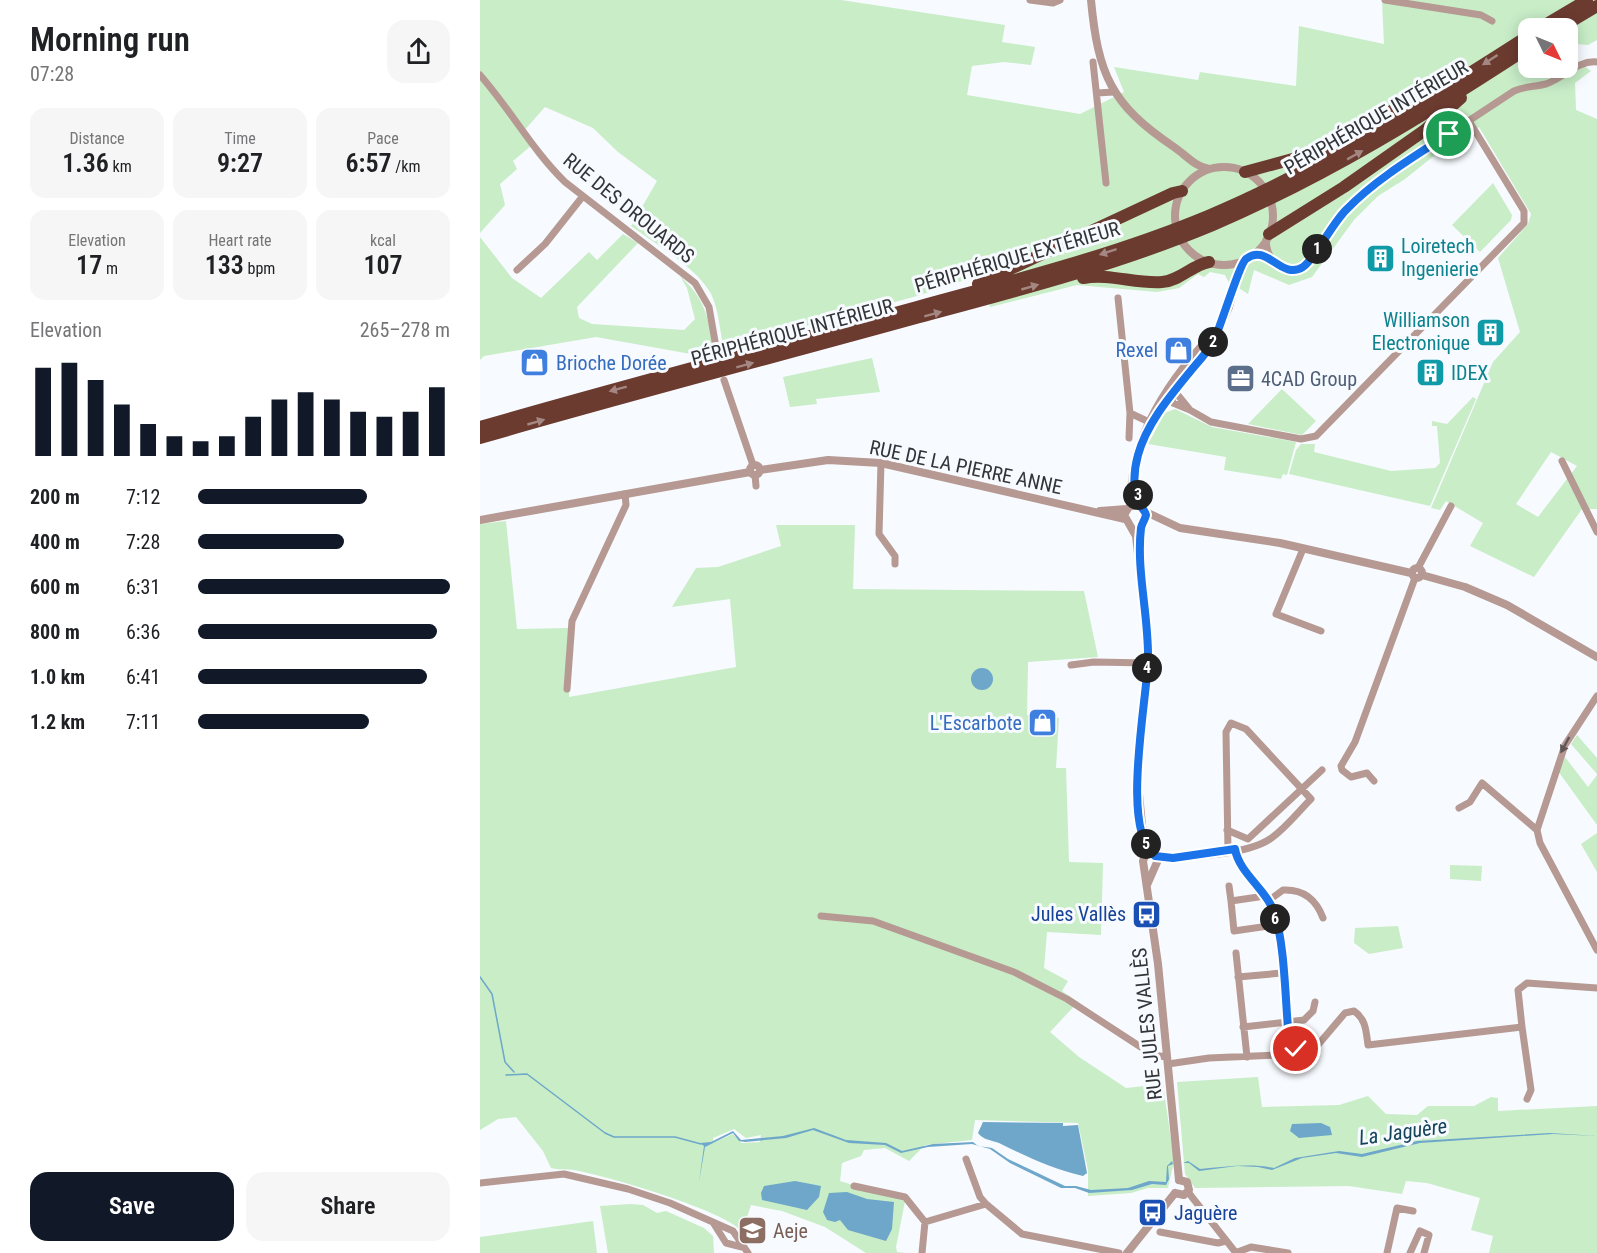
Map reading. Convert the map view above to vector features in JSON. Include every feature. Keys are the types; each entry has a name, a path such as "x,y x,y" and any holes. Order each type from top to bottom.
{"highway":[{"path":"1557,18 1587,0"},
{"path":"1577,18 1597,6"},
{"name":"PÉRIPHÉRIQUE EXTÉRIEUR","path":"480,427 1096,256 1209,216 1322,162 1518,42"},
{"name":"PÉRIPHÉRIQUE INTÉRIEUR","path":"480,438 1070,276 1168,243 1305,182 1386,138 1518,54"},
{"path":"1269,234 1344,187 1425,130 1465,95 1508,67 1512,58"},
{"path":"1245,172 1311,154 1452,78 1461,79"},
{"path":"942,300 950,293 999,275 1053,247 1182,191"},
{"path":"1070,276 1079,278 1106,275 1161,282 1173,279 1197,265 1209,262"}],"street":[{"path":"1030,0 1053,3 1060,0"},
{"path":"1091,0 1098,52 1114,92 1144,125 1189,159 1209,169"},
{"path":"1385,0 1481,15 1492,21"},
{"path":"1093,62 1106,183"},
{"path":"1272,260 1269,234 1271,202 1258,181 1245,172 1230,167 1209,169 1193,178 1182,191 1176,204 1177,230 1191,252 1209,262 1224,264 1249,257 1272,260 1282,269 1292,270 1302,267 1335,222 1354,202 1469,121 1524,86 1546,84 1583,63 1597,62"},
{"name":"RUE DES DROUARDS","path":"480,75 505,104 553,170 695,283 709,308 716,347"},
{"path":"1097,93 1114,92"},
{"path":"1171,393 1173,403 1211,422 1301,439 1316,436 1524,223 1524,211 1469,121"},
{"path":"1189,159 1193,178"},
{"path":"517,270 545,244 583,196"},
{"path":"1269,234 1240,265 1218,329 1171,393 1151,415 1151,423 1138,456 1134,480 1148,663 1138,764 1142,836 1153,860 1232,850 1261,844 1273,837 1311,799 1246,729 1235,723 1228,724 1226,732 1227,830 1232,850 1274,911 1291,1050"},
{"path":"1224,264 1232,274 1234,285"},
{"path":"1118,298 1130,413 1129,438"},
{"path":"724,380 754,470 756,486"},
{"path":"1130,413 1151,423"},
{"name":"RUE DE LA PIERRE ANNE","path":"480,520 754,470 828,460 881,463 1094,511 1128,522"},
{"path":"1562,460 1597,532"},
{"path":"881,463 879,534 895,556 895,564"},
{"path":"567,689 572,621 626,505 625,494"},
{"path":"1374,781 1367,773 1351,777 1342,770 1341,766 1355,742 1416,574 1451,506"},
{"name":"RUE DE LA PIERRE ANNE","path":"1094,511 1138,513"},
{"path":"1128,522 1138,513"},
{"path":"1128,522 1138,513"},
{"path":"1138,513 1180,528 1280,543 1465,587 1507,605 1597,657"},
{"path":"1128,522 1141,562"},
{"path":"1303,549 1276,614 1321,631"},
{"path":"1071,665 1094,662 1148,663"},
{"path":"1597,696 1565,745 1537,830 1540,843 1597,950"},
{"path":"1227,830 1248,839 1322,770"},
{"path":"1459,808 1470,802 1482,783 1537,830"},
{"name":"RUE JULES VALLÈS","path":"1153,860 1145,866 1168,1060 1179,1180"},
{"name":"RUE JULES VALLÈS","path":"1147,885 1153,860"},
{"path":"1229,886 1234,932 1276,925"},
{"path":"1231,901 1266,899 1283,890 1293,889 1312,898 1323,918"},
{"path":"820,916 873,921 1014,972 1067,999 1153,1055 1168,1060 1278,1055 1279,1051 1317,1046 1345,1013 1354,1011 1365,1022 1368,1045 1512,1030 1522,1027"},
{"path":"1236,953 1247,1057"},
{"path":"1238,978 1282,973"},
{"path":"1527,1099 1531,1090 1518,990 1527,982 1597,988"},
{"path":"1243,1027 1305,1020 1313,1011 1315,1002"},
{"path":"966,1159 980,1197 1022,1234 1119,1253"},
{"path":"480,1183 564,1174 628,1189 670,1203 712,1222 732,1242 748,1253"},
{"path":"1127,1253 1175,1193 1174,1184 1179,1180 1187,1182 1188,1192 1236,1253 1251,1247 1288,1253"},
{"path":"854,1186 904,1197 926,1222 922,1253"},
{"path":"1175,1193 1182,1196 1188,1192"},
{"path":"926,1222 986,1204"},
{"path":"1387,1253 1397,1208 1413,1211"},
{"path":"1411,1253 1420,1231 1429,1235 1424,1253"},
{"path":"1160,1232 1218,1244 1226,1241"},
{"path":"723,1252 732,1242 735,1233 725,1233"}],"green space":[{"path":"480,0 841,0 1005,25 1002,42 1035,47 1031,65 1004,62 972,66 967,95 1080,114 1124,92 1114,67 1198,80 1200,72 1296,86 1299,26 1384,44 1382,0 1597,0 1597,40 1588,45 1578,44 1578,18 1518,18 1518,78 1578,78 1578,62 1591,71 1575,83 1576,110 1597,119 1597,509 1582,509 1534,577 1470,546 1483,523 1446,501 1440,510 1431,508 1493,362 1520,332 1498,258 1528,224 1531,214 1479,127 1440,151 1405,179 1378,196 1354,220 1312,277 1289,285 1254,270 1248,294 1228,281 1225,275 1210,272 1204,277 1198,274 1179,288 1157,292 1077,285 990,307 986,273 917,296 724,348 717,310 708,289 683,263 631,226 657,181 618,152 593,128 545,107 522,133 532,145 513,161 517,169 500,184 505,205 480,233","holes":["1551,452 1577,466 1538,517 1516,504"]},
{"path":"1493,183 1512,215 1511,220 1480,252 1452,225"},
{"path":"623,234 638,243 577,307 579,318 592,324 684,330 695,319 687,288 680,276 695,293 704,309 714,348 702,356 596,337 484,356 480,360 480,237 512,278 541,298 589,252 597,260"},
{"path":"872,358 880,392 816,399 817,404 790,407 783,377"},
{"path":"1282,389 1316,421 1302,435 1248,424"},
{"path":"1473,397 1476,399 1430,506 1289,474 1296,450 1301,444 1315,444 1314,452 1391,471 1435,468 1440,463 1437,426 1432,426 1432,421 1447,424"},
{"path":"1175,409 1212,427 1296,442 1287,475 1283,474 1281,479 1224,470 1226,457 1148,444 1165,413"},
{"path":"506,521 517,629 569,628 569,697 736,667 730,599 672,607 696,568 718,567 781,546 776,525 855,525 853,589 1084,591 1098,657 1028,662 1027,715 1043,716 1044,710 1052,710 1052,717 1059,718 1056,768 1066,768 1069,862 1103,863 1101,935 1047,932 1044,968 1068,981 1062,991 1078,1002 1050,1032 1079,1057 1126,1088 1163,1084 1174,1161 1168,1188 1148,1188 1131,1193 1088,1196 1088,1170 1078,1123 975,1120 972,1140 925,1145 909,1161 885,1148 864,1150 861,1156 842,1163 840,1181 905,1201 896,1247 897,1252 906,1253 866,1253 825,1227 782,1211 751,1205 742,1232 714,1214 664,1195 589,1173 551,1168 543,1151 516,1117 498,1119 480,1130 480,524","holes":["734,1129 746,1138 761,1135 760,1142 742,1143 733,1134 713,1143 713,1138"]},
{"path":"1577,735 1597,758 1597,774 1571,744"},
{"path":"1565,757 1588,787 1597,775 1597,825 1558,771"},
{"path":"1597,833 1597,872 1581,844"},
{"path":"1450,865 1482,866 1481,881 1450,879"},
{"path":"1398,926 1403,948 1369,954 1354,943 1355,928"},
{"path":"1258,1077 1262,1107 1339,1105 1368,1096 1386,1114 1417,1115 1428,1106 1474,1106 1491,1097 1498,1098 1498,1111 1597,1106 1597,1253 1489,1253 1493,1236 1471,1230 1480,1198 1427,1183 1406,1181 1402,1194 1349,1186 1195,1188 1185,1174 1177,1082"},
{"path":"643,1205 657,1213 666,1211 704,1228 713,1236 714,1253 608,1253 600,1206"},
{"path":"593,1221 597,1253 480,1253 480,1237"}],"water":[{"path":"982,668 992,675 993,679 986,689 982,690 972,683 971,679 978,669"},
{"path":"983,1122 1078,1125 1087,1173 1083,1176 1061,1170 985,1138 978,1133"},
{"path":"1321,1123 1330,1127 1332,1135 1299,1138 1290,1131 1292,1124"},
{"path":"814,1128 846,1140 886,1143 902,1151 933,1144 973,1142 977,1145 928,1147 901,1153 885,1145 849,1143 813,1130 786,1138 745,1142 739,1141 733,1133 705,1147 699,1182 704,1146 700,1143 711,1142 733,1131 741,1140 783,1136"},
{"path":"1550,1133 1597,1136 1553,1134 1420,1143 1362,1157 1336,1153 1302,1158 1272,1170 1237,1166 1246,1166 1274,1168 1295,1158 1339,1151 1362,1154 1417,1141"},
{"path":"980,1146 992,1148 1008,1159 1065,1186 1091,1190 1128,1188 1149,1181 1166,1182 1167,1166 1172,1161 1173,1164 1168,1166 1169,1179 1166,1185 1152,1184 1132,1190 1089,1193 1075,1188 1061,1188 1010,1163 990,1149"},
{"path":"1188,1161 1200,1169 1237,1166 1199,1171 1189,1163 1183,1163"},
{"path":"795,1181 821,1186 819,1197 807,1210 762,1200 761,1193 764,1186"},
{"path":"847,1192 867,1199 894,1202 892,1229 886,1241 848,1230 840,1220 835,1222 827,1220 823,1212 829,1193"}],"waterway":[{"path":"480,977 492,994 505,1062 514,1072"},
{"name":"La Jaguère","path":"506,1075 527,1074 605,1133 614,1137 675,1137 701,1144"}],"place":[{"name":"Loiretech Ingenierie","path":"1380,258"},
{"name":"Williamson Electronique","path":"1491,332"},
{"name":"Rexel","path":"1179,350"},
{"name":"Brioche Dorée","path":"535,363"},
{"name":"IDEX","path":"1430,373"},
{"name":"4CAD Group","path":"1240,379"},
{"name":"L'Escarbote","path":"1043,723"},
{"name":"Jules Vallès","path":"1147,914"},
{"name":"Jaguère","path":"1153,1213"},
{"name":"Aeje","path":"752,1231"}],"route":[{"path":"1296,1049 1290,1049 1280,944 1274,911 1240,863 1235,849 1173,858 1155,856 1142,836 1137,773 1148,661 1141,562 1142,524 1146,515 1139,506 1134,480 1136,466 1142,442 1151,423 1214,340 1232,297 1240,265 1253,255 1259,255 1272,260 1282,269 1292,270 1302,267 1335,222 1354,202 1449,134"}]}
